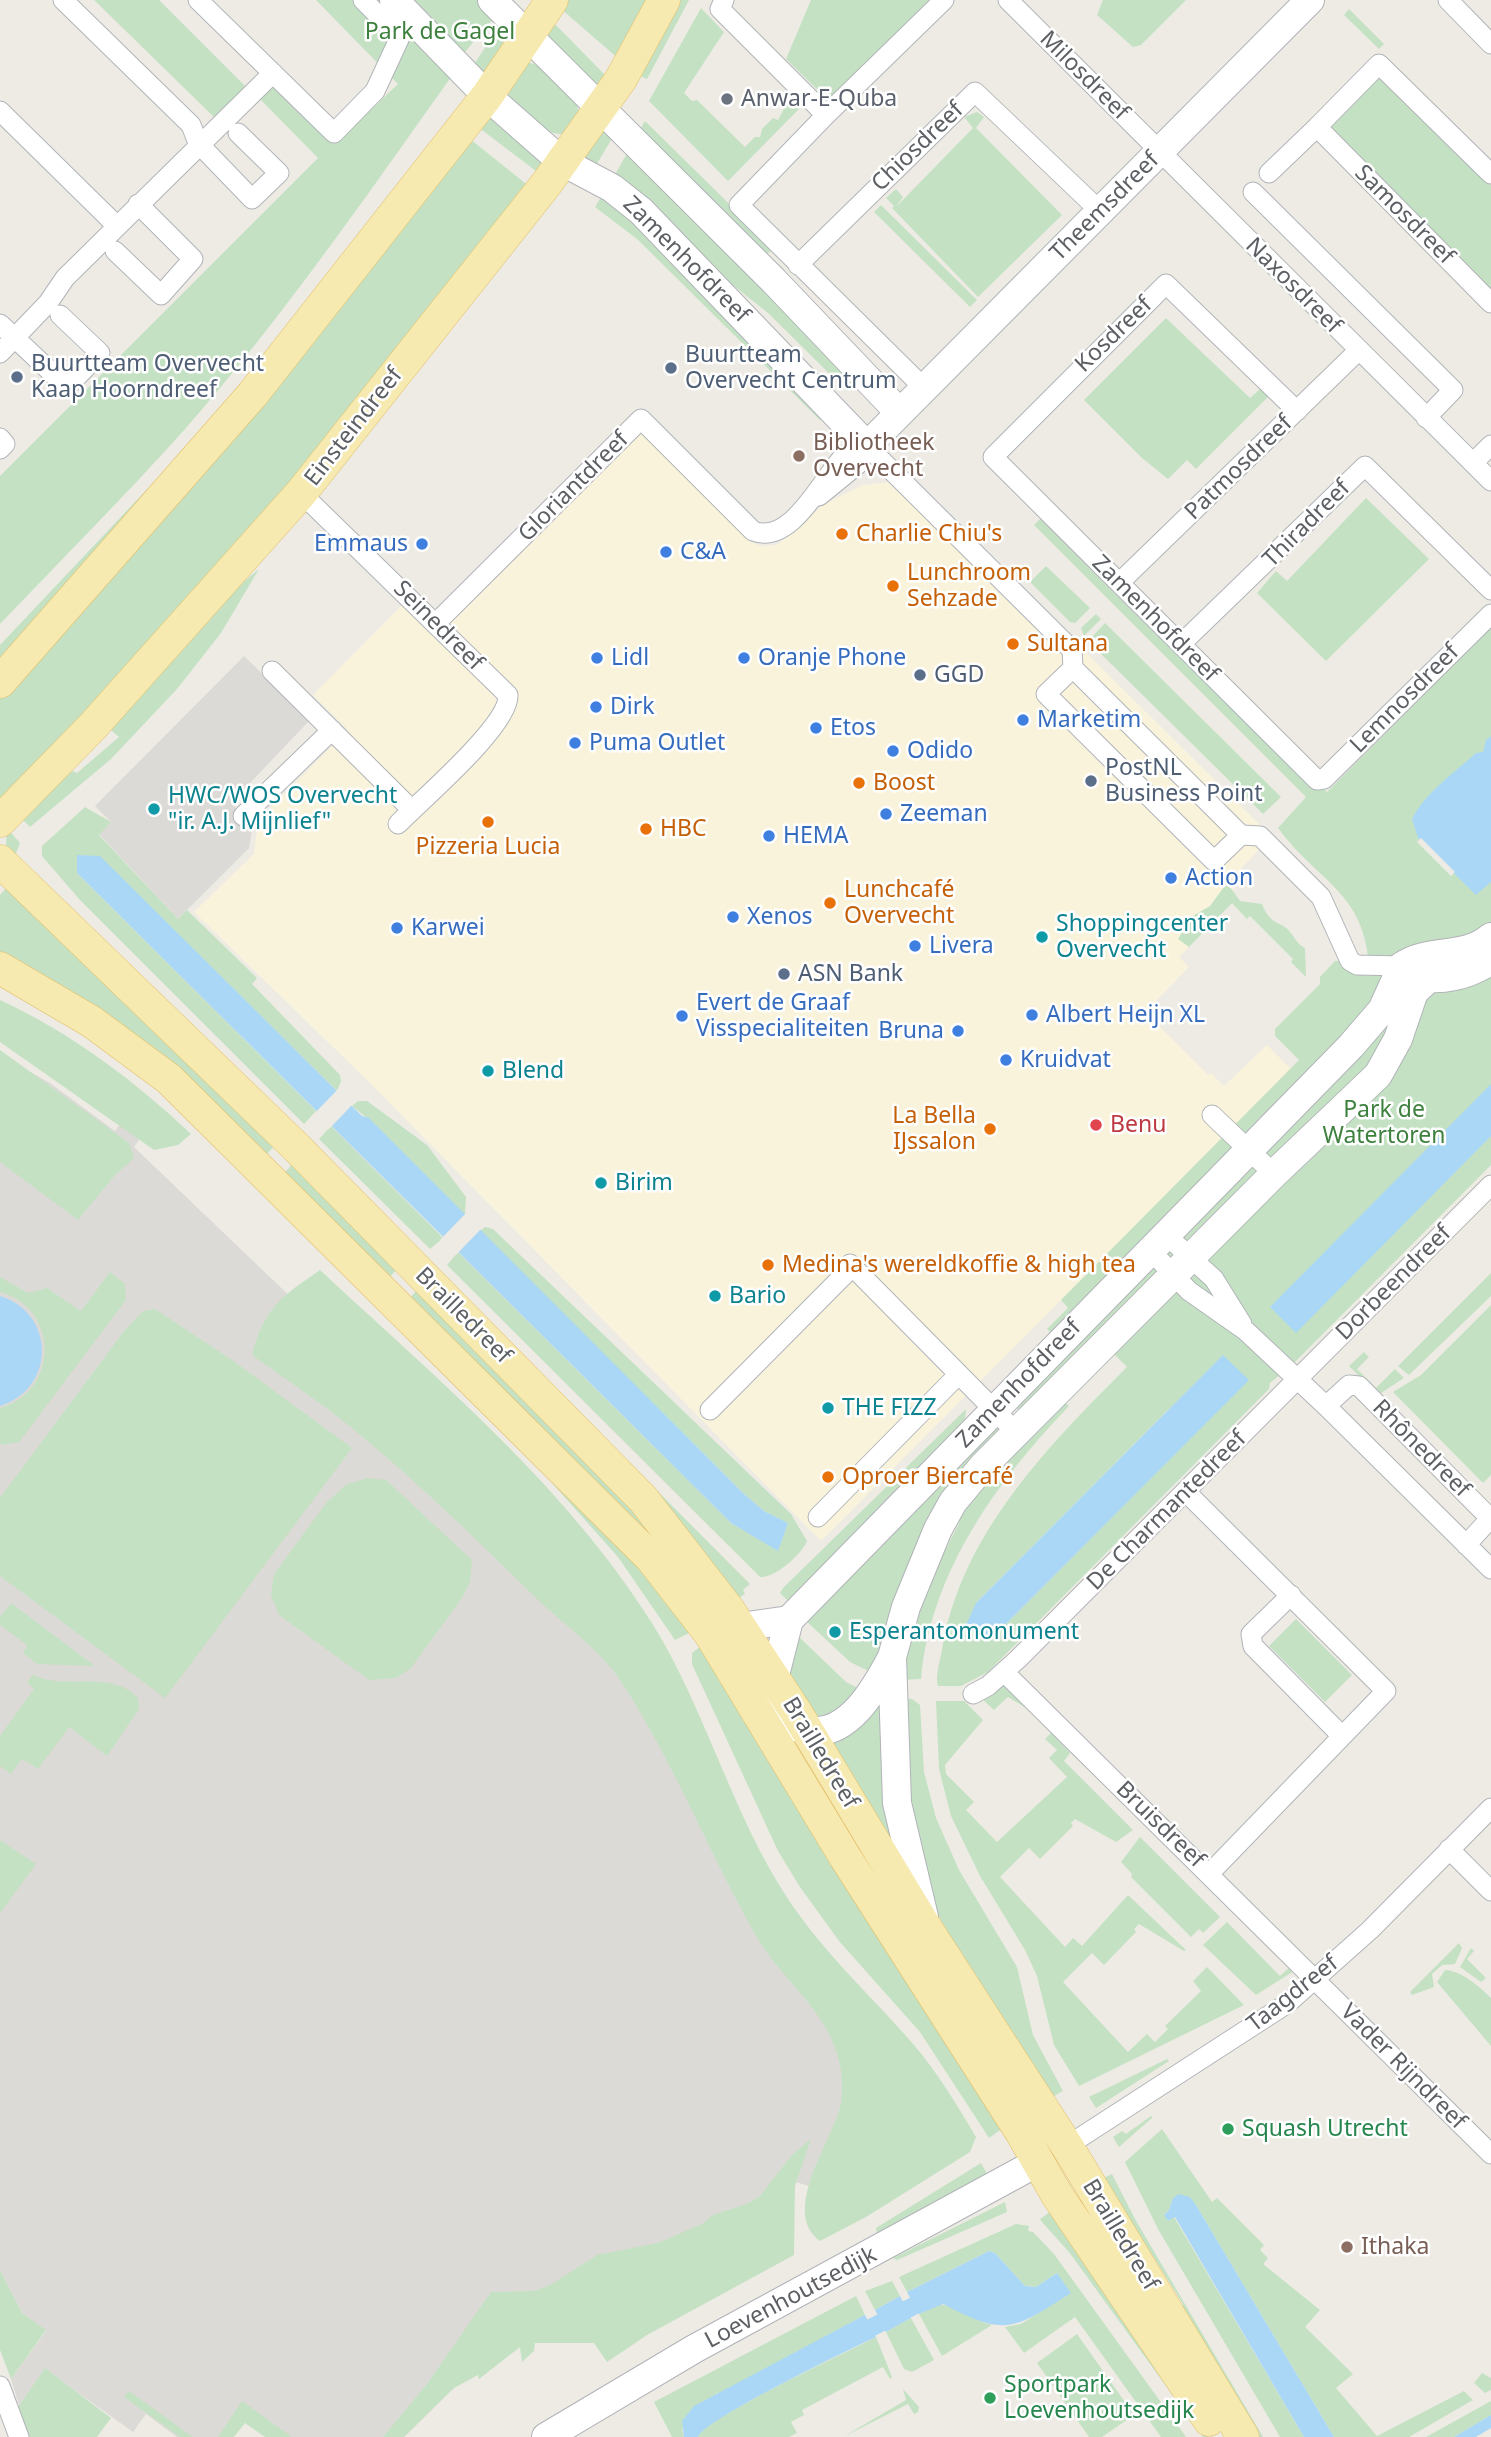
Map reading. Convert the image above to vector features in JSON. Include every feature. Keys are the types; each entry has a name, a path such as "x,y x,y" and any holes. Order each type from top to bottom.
{"main road":[{"path":"0,682 252,395 487,96 552,0"},
{"name":"Einsteindreef","path":"0,821 93,726 301,493 601,108 621,79 664,0"},
{"name":"Brailledreef","path":"0,861 296,1147 643,1499 740,1627 774,1679 926,1928 1067,2146 1243,2437"},
{"name":"Brailledreef","path":"0,968 92,1022 170,1079 651,1558 710,1634 759,1710 845,1857 1062,2203 1220,2437"},
{"path":"266,1177 296,1147"},
{"path":"1038,2162 1067,2146"}],"street":[{"path":"63,0 191,125 198,143 252,199 279,173 238,133"},
{"path":"198,0 334,133 375,91 400,37 363,0"},
{"name":"Zamenhofdreef","path":"394,0 487,96 561,162 612,188 641,211 867,446 1064,640 1072,650 1073,668 1241,835 1260,836 1321,897 1350,961 1357,965 1402,966 1382,1010 1368,1028 789,1619"},
{"name":"Zamenhofdreef","path":"492,0 899,412"},
{"path":"724,0 720,9 826,115"},
{"path":"923,387 739,205 826,115 944,0"},
{"name":"Milosdreef","path":"1008,0 1160,152"},
{"name":"Theemsdreef","path":"899,412 1310,0"},
{"path":"1448,0 1491,44"},
{"path":"1269,173 1379,64 1491,174"},
{"path":"0,354 48,303 65,278 198,143 273,73"},
{"name":"Chiosdreef","path":"798,265 975,92 1100,212"},
{"path":"0,111 117,226"},
{"name":"Samosdreef","path":"1317,127 1491,303"},
{"name":"Naxosdreef","path":"1160,152 1491,481"},
{"name":"Naxosdreef","path":"1253,192 1453,390 1426,418"},
{"path":"115,251 161,295 193,259 138,204"},
{"name":"Kosdreef","path":"993,457 1166,284 1297,411"},
{"path":"0,324 67,387 100,353 60,315"},
{"name":"Patmosdreef","path":"1119,583 1358,351"},
{"path":"867,446 899,412"},
{"name":"Gloriantdreef","path":"435,624 640,419 753,531 775,532 857,465 867,446"},
{"path":"0,438 5,444 0,449"},
{"path":"1473,463 1491,444"},
{"name":"Zamenhofdreef","path":"993,457 1317,780"},
{"name":"Thiradreef","path":"1181,644 1365,466 1491,590"},
{"name":"Seinedreef","path":"301,493 508,695 509,705 503,716 412,810"},
{"name":"Lemnosdreef","path":"1317,780 1324,779 1382,724 1491,614"},
{"path":"1073,668 1046,694 1056,704 1214,861 1241,835"},
{"path":"272,671 412,810 398,824"},
{"path":"243,816 332,730"},
{"path":"1491,937 1471,951 1418,957 1402,966 1410,973 1429,978 1475,971 1491,960"},
{"name":"Zamenhofdreef","path":"806,1731 827,1728 856,1714 876,1688 892,1657 906,1607 938,1529 953,1502 1016,1432 1274,1174 1378,1075 1398,1039 1414,992 1429,978"},
{"path":"1212,1115 1274,1174"},
{"name":"Dorbeendreef","path":"1296,1381 1491,1185"},
{"name":"Rhônedreef","path":"1157,1242 1182,1266 1189,1291 1245,1331 1326,1406 1491,1569"},
{"path":"710,1410 851,1266 1016,1432"},
{"path":"818,1517 958,1374"},
{"name":"De Charmantedreef","path":"973,1694 1004,1672 1296,1381"},
{"name":"Rhônedreef","path":"1326,1406 1349,1385 1359,1386 1486,1514 1487,1522 1466,1545"},
{"path":"1186,1492 1386,1691 1209,1874"},
{"path":"1291,1594 1251,1634 1253,1646 1342,1736"},
{"path":"740,1627 789,1619 774,1679 759,1710 806,1731"},
{"name":"Zamenhofdreef","path":"892,1657 897,1803 926,1928"},
{"name":"Bruisdreef","path":"1004,1672 1316,1980"},
{"name":"Taagdreef","path":"1067,2146 1226,2046 1288,2003 1316,1980 1491,1808"},
{"path":"1449,1849 1491,1891"},
{"name":"Vader Rijndreef","path":"1316,1980 1491,2154"},
{"name":"Loevenhoutsedijk","path":"546,2437 694,2349 1038,2162"},
{"path":"0,2386 19,2437"}],"shaded area":[{"path":"641,423 750,542 762,546 777,545 824,504 863,485 892,482 903,471 1271,836 1229,882 1234,888 1184,942 1189,947 1179,957 1189,967 1147,1010 1158,1020 1156,1023 1208,1075 1211,1073 1224,1086 1267,1045 1291,1069 821,1541 370,1083 194,912 254,854 258,820 348,730 313,695 412,595 439,620"},
{"path":"244,656 310,720 231,803 253,825 249,848 178,919 99,834 111,822 95,806"},
{"path":"0,1055 50,1083 115,1131 123,1120 143,1134 134,1147 624,1616 875,2083 815,2188 796,2182 497,2345 404,2437 278,2437 240,2409 220,2437 177,2437 146,2414 133,2432 45,2369 19,2405 11,2379 46,2331 22,2313 0,2270 0,1875 16,1852 0,1840"}],"green space":[{"path":"94,0 159,0 249,90 217,120"},
{"name":"Park de Gagel","path":"316,0 501,0 505,5 447,73 451,77 256,344 186,428 0,624 0,476 318,158 259,98 274,86 336,143 398,84"},
{"path":"565,0 652,0 620,60 560,8"},
{"path":"672,0 689,0 647,79 633,73"},
{"path":"811,0 929,0 829,101 786,59"},
{"path":"1103,0 1186,0 1141,45 1133,47 1097,15"},
{"path":"701,8 724,32 684,93 692,101 697,100 745,147 755,137 760,137 762,129 773,118 778,120 790,97 801,107 728,181 649,101"},
{"path":"1349,9 1384,44 1379,49 1344,15"},
{"path":"552,21 606,76 598,89 541,37"},
{"path":"501,23 517,39 487,79 473,66"},
{"path":"530,63 552,75 576,104 579,111 564,134 548,131 540,126 525,114 508,94 522,64"},
{"path":"1379,74 1491,185 1491,295 1327,128"},
{"path":"490,103 546,157 536,171 474,124"},
{"path":"977,112 984,117 976,128 1062,215 978,297 892,208 894,206 886,198 896,189 903,197 896,207 973,128 964,117"},
{"path":"645,121 774,248 766,255 638,133"},
{"path":"600,123 614,135 595,167 572,163"},
{"path":"465,135 530,187 353,413 6,803 0,797 0,691"},
{"path":"629,150 859,379 847,391 768,313 724,278 613,178"},
{"path":"603,194 620,207 824,417 820,420 637,239 595,207"},
{"path":"881,205 977,300 970,307 874,212"},
{"path":"1166,318 1250,398 1260,389 1268,397 1196,469 1187,460 1168,479 1142,458 1084,400"},
{"path":"186,448 0,659 0,645"},
{"path":"1366,498 1429,559 1326,661 1257,593 1276,571 1287,581"},
{"name":"Park de Watertoren","path":"1044,515 1327,792 1491,625 1491,1165 1294,1363 1270,1383 1269,1389 988,1672 961,1686 938,1686 938,1668 952,1608 968,1568 988,1530 1012,1495 1067,1428 1127,1367 1100,1340 1022,1411 1013,1407 1051,1333 1047,1329 1068,1308 1061,1300 1299,1060 1275,1036 1275,1029 1320,984 1320,977 1335,961 1343,961 1359,975 1369,976 1367,948 1361,926 1351,907 1278,828 1306,797 1034,525","holes":["1169,1409 1194,1434 992,1638 988,1638 976,1603"]},
{"path":"1046,566 1090,608 1075,623 1070,622 1030,582"},
{"path":"259,569 221,633 177,689 111,759 30,827 18,815 23,809 73,771 77,773 119,737 111,730 159,664 217,605"},
{"path":"1096,614 1101,619 1084,636 1081,628"},
{"path":"1105,623 1281,797 1263,814 1088,641"},
{"path":"85,807 111,822 99,835 178,919 187,910 257,978 252,984 340,1075 337,1091 100,857 77,855 77,873 316,1111 304,1124 80,900 42,856 42,846"},
{"path":"7,828 20,843 14,858 6,845"},
{"path":"1227,883 1240,901 1262,904 1272,920 1287,929 1305,948 1306,977 1291,962 1293,959 1250,916 1247,919 1232,903 1189,947 1178,939 1191,917 1210,906"},
{"path":"7,887 280,1140 264,1157 0,957 0,895"},
{"path":"0,1000 52,1027 101,1059 191,1134 178,1145 154,1150 0,1042"},
{"path":"0,1050 129,1143 134,1158 115,1175 78,1220 0,1162"},
{"path":"358,1101 367,1101 427,1145 466,1197 465,1216 377,1126 352,1106"},
{"path":"331,1126 443,1238 430,1249 319,1139"},
{"path":"293,1163 400,1266 387,1280 281,1177"},
{"path":"485,1227 493,1229 791,1514 807,1541 794,1559 773,1574 760,1577 447,1265 458,1252 731,1523 778,1550 788,1523 764,1511 743,1493 480,1231"},
{"path":"320,1270 498,1436 580,1525 618,1573 671,1656 751,1832 788,1899 833,1957 898,2026 931,2067 976,2137 970,2152 866,2217 820,2241 809,2229 805,2214 806,2196 818,2159 839,2111 842,2095 839,2061 827,2030 755,1934 657,1742 612,1669 377,1449 340,1418 252,1355 262,1326 276,1305"},
{"path":"110,1272 125,1284 126,1300 19,1442 3,1445 0,1443 0,1408 19,1399 33,1385 42,1368 45,1350 42,1332 34,1315 20,1301 0,1292 0,1277 28,1293 47,1288 81,1311"},
{"path":"1491,1273 1491,1296 1409,1375 1398,1366"},
{"path":"444,1277 750,1584 743,1590 745,1594 734,1601"},
{"path":"419,1288 592,1460 707,1595 408,1300"},
{"path":"1491,1305 1491,1475 1483,1483 1393,1392 1421,1375"},
{"path":"155,1309 232,1360 352,1448 165,1698 0,1576 0,1498 124,1331 143,1311"},
{"path":"1364,1352 1369,1357 1357,1369 1376,1388 1395,1369 1404,1378 1378,1395 1349,1366"},
{"path":"1063,1401 1069,1406 1016,1466 971,1531 953,1566 938,1602 927,1640 921,1679 900,1680 922,1596 959,1523 961,1509"},
{"path":"966,1409 965,1419 957,1434 791,1604 780,1593 783,1588"},
{"path":"997,1425 1000,1431 875,1674 850,1662 804,1619"},
{"path":"520,1447 631,1557 691,1632 675,1640 618,1557"},
{"path":"367,1478 386,1480 472,1560 470,1582 462,1598 411,1668 396,1678 369,1680 279,1615 271,1595 274,1574 327,1502 346,1485"},
{"path":"11,1603 95,1666 37,1664 23,1653 27,1645 0,1625 0,1617"},
{"path":"1296,1619 1352,1675 1325,1702 1269,1646"},
{"path":"796,1634 846,1682 864,1691 854,1706 812,1720 783,1666"},
{"path":"701,1646 1003,2128 989,2138 920,2032 839,1941 778,1851 692,1664 692,1653"},
{"path":"33,1675 60,1681 115,1684 138,1698 139,1709 107,1756 69,1727 38,1769 22,1759 11,1774 0,1766 0,1736 34,1689 27,1682"},
{"path":"1005,1681 1043,1718 1008,1697 994,1710 981,1698"},
{"path":"879,1694 899,1852 823,1737"},
{"path":"900,1697 912,1699 920,1705 924,1772 936,1818 959,1870 1017,1967 1033,2035 1063,2091 1047,2100 970,1975 932,1904 918,1869"},
{"path":"936,1701 964,1701 983,1720 945,1765 946,1774 974,1802 966,1810 997,1842 1067,1777 1049,1758 1057,1750 1045,1739 1051,1733 1070,1753 1064,1761 1133,1830 1116,1842 1075,1819 1071,1823 1073,1826 1040,1859 1029,1848 1000,1877 1065,1947 1073,1938 1082,1946 1128,1895 1186,1950 1139,1924 1134,1929 1136,1932 1104,1965 1092,1953 1063,1982 1128,2052 1147,2034 1155,2042 1168,2029 1165,2026 1201,1991 1193,1981 1207,1967 1244,2005 1079,2086 1054,2045 1037,1976 1025,1950 980,1876 951,1816 939,1769"},
{"path":"1140,1837 1220,1917 1203,1933 1199,1929 1191,1937 1131,1877 1132,1874 1121,1862"},
{"path":"0,1840 36,1864 0,1913"},
{"path":"1227,1922 1280,1976 1290,1967 1294,1971 1256,1995 1203,1945"},
{"path":"1459,1943 1462,1948 1455,1964 1442,1965 1432,1974 1434,1987 1412,1995 1410,1992"},
{"path":"1471,1948 1474,1951 1467,1959 1486,1978 1481,1982 1460,1967"},
{"path":"1445,1970 1464,1976 1491,1998 1491,2046 1437,1982"},
{"path":"1167,2059 1169,2061 1096,2108 1089,2097"},
{"path":"1153,2117 1119,2147 1113,2137 1122,2131 1126,2134"},
{"path":"1162,2129 1212,2202 1217,2198 1264,2245 1260,2250 1268,2258 1263,2264 1320,2310 1305,2327 1353,2374 1336,2388 1377,2436 1464,2391 1473,2400 1409,2437 1334,2437 1196,2205 1173,2198 1169,2211 1164,2214 1168,2221 1174,2217 1304,2437 1280,2437 1158,2229 1125,2162"},
{"path":"811,2139 795,2186 794,2255 647,2335 607,2362 594,2343 535,2343 534,2351 522,2362 520,2347 479,2379 478,2375 454,2388 404,2437 383,2437 427,2384 491,2292 535,2291 552,2284 597,2255 658,2243 702,2224 713,2215 749,2203 760,2196 792,2155"},
{"path":"981,2163 987,2174 877,2236 876,2228"},
{"path":"1112,2174 1135,2219 1263,2437 1254,2437 1183,2316 1183,2304 1104,2178"},
{"path":"1005,2202 1007,2212 897,2260 893,2258"},
{"path":"1053,2210 1209,2437 1203,2437 1069,2252 1042,2222 1040,2219"},
{"path":"1016,2224 1029,2226 1028,2231 1033,2232 1054,2254 1186,2437 1161,2437 1075,2317 1024,2353 1005,2327 1021,2324 1070,2293 1057,2273 1036,2287 1025,2286 995,2253 989,2251 907,2292 899,2277"},
{"path":"0,2270 22,2313 46,2330 11,2379 0,2350"},
{"path":"892,2281 900,2296 875,2310 865,2291"},
{"path":"856,2296 865,2315 723,2393 717,2393 682,2429 684,2437 672,2437 654,2402"},
{"path":"938,2304 992,2325 942,2356 919,2314"},
{"path":"911,2318 934,2360 912,2372 904,2369 886,2332"},
{"path":"1077,2334 1134,2415 1102,2437 1089,2437 1037,2363"},
{"path":"876,2337 892,2377 890,2379 883,2367 802,2410 804,2415 791,2422 797,2433 789,2437 698,2437 724,2415"},
{"path":"45,2368 111,2418 97,2437 30,2437 18,2407"},
{"path":"1482,2373 1491,2378 1491,2390 1485,2393 1474,2383"},
{"path":"903,2389 919,2407 918,2412 914,2414 908,2404 843,2437 906,2400"},
{"path":"129,2391 193,2437 180,2437 124,2397"},
{"path":"242,2401 292,2437 265,2437 245,2423 234,2437 218,2437"},
{"path":"1491,2401 1491,2415 1454,2437 1426,2437"}],"water":[{"path":"1491,736 1491,882 1476,895 1418,838 1412,819 1424,801 1441,784 1476,753 1483,752 1486,740"},
{"path":"77,855 100,856 362,1116 369,1118 743,1493 764,1511 788,1523 778,1551 731,1523 77,873"},
{"path":"1491,1084 1491,1136 1296,1333 1270,1307"},
{"path":"0,1296 18,1305 32,1318 42,1351 32,1384 18,1397 0,1406"},
{"path":"1223,1355 1249,1380 992,1638 964,1629 976,1603"},
{"path":"1179,2194 1190,2197 1196,2205 1334,2437 1304,2437 1175,2217 1168,2221 1164,2215 1173,2198"},
{"path":"989,2251 995,2253 1025,2286 1036,2287 1057,2273 1071,2293 1035,2315 1009,2325 981,2321 943,2304 919,2314 907,2292"},
{"path":"900,2296 911,2318 886,2332 875,2310"},
{"path":"865,2315 876,2337 750,2401 706,2428 698,2437 684,2437 682,2421 694,2406"},
{"path":"1491,2415 1491,2428 1476,2437 1454,2437"}],"pier":[{"path":"1421,838 1455,872 1451,876 1417,842"},
{"path":"339,1088 354,1103 329,1129 314,1114"},
{"path":"467,1212 482,1228 456,1255 440,1240"}],"waterway":[{"path":"851,2338 935,2295"}],"place":[{"name":"Anwar-E-Quba","path":"727,99"},
{"name":"Buurtteam Overvecht Centrum","path":"671,368"},
{"name":"Buurtteam Overvecht Kaap Hoorndreef","path":"17,377"},
{"name":"Bibliotheek Overvecht","path":"799,456"},
{"name":"Charlie Chiu's","path":"842,534"},
{"name":"Emmaus","path":"422,544"},
{"name":"C&A","path":"666,552"},
{"name":"Lunchroom Sehzade","path":"893,586"},
{"name":"Sultana","path":"1013,644"},
{"name":"Lidl","path":"597,658"},
{"name":"Oranje Phone","path":"744,658"},
{"name":"GGD","path":"920,675"},
{"name":"Dirk","path":"596,707"},
{"name":"Marketim","path":"1023,720"},
{"name":"Etos","path":"816,728"},
{"name":"Puma Outlet","path":"575,743"},
{"name":"Odido","path":"893,751"},
{"name":"PostNL Business Point","path":"1091,781"},
{"name":"Boost","path":"859,783"},
{"name":"HWC/WOS Overvecht \"ir. A.J. Mijnlief\"","path":"154,809"},
{"name":"Zeeman","path":"886,814"},
{"name":"Pizzeria Lucia","path":"488,822"},
{"name":"HBC","path":"646,829"},
{"name":"HEMA","path":"769,836"},
{"name":"Action","path":"1171,878"},
{"name":"Lunchcafé Overvecht","path":"830,903"},
{"name":"Xenos","path":"733,917"},
{"name":"Karwei","path":"397,928"},
{"name":"Shoppingcenter Overvecht","path":"1042,937"},
{"name":"Livera","path":"915,946"},
{"name":"ASN Bank","path":"784,974"},
{"name":"Albert Heijn XL","path":"1032,1015"},
{"name":"Evert de Graaf Visspecialiteiten","path":"682,1016"},
{"name":"Bruna","path":"958,1031"},
{"name":"Kruidvat","path":"1006,1060"},
{"name":"Blend","path":"488,1071"},
{"name":"Benu","path":"1096,1125"},
{"name":"La Bella IJssalon","path":"990,1129"},
{"name":"Birim","path":"601,1183"},
{"name":"Medina's wereldkoffie & high tea","path":"768,1265"},
{"name":"Bario","path":"715,1296"},
{"name":"THE FIZZ","path":"828,1408"},
{"name":"Oproer Biercafé","path":"828,1477"},
{"name":"Esperantomonument","path":"835,1632"},
{"name":"Squash Utrecht","path":"1228,2129"},
{"name":"Ithaka","path":"1347,2247"},
{"name":"Sportpark Loevenhoutsedijk","path":"990,2398"}]}
